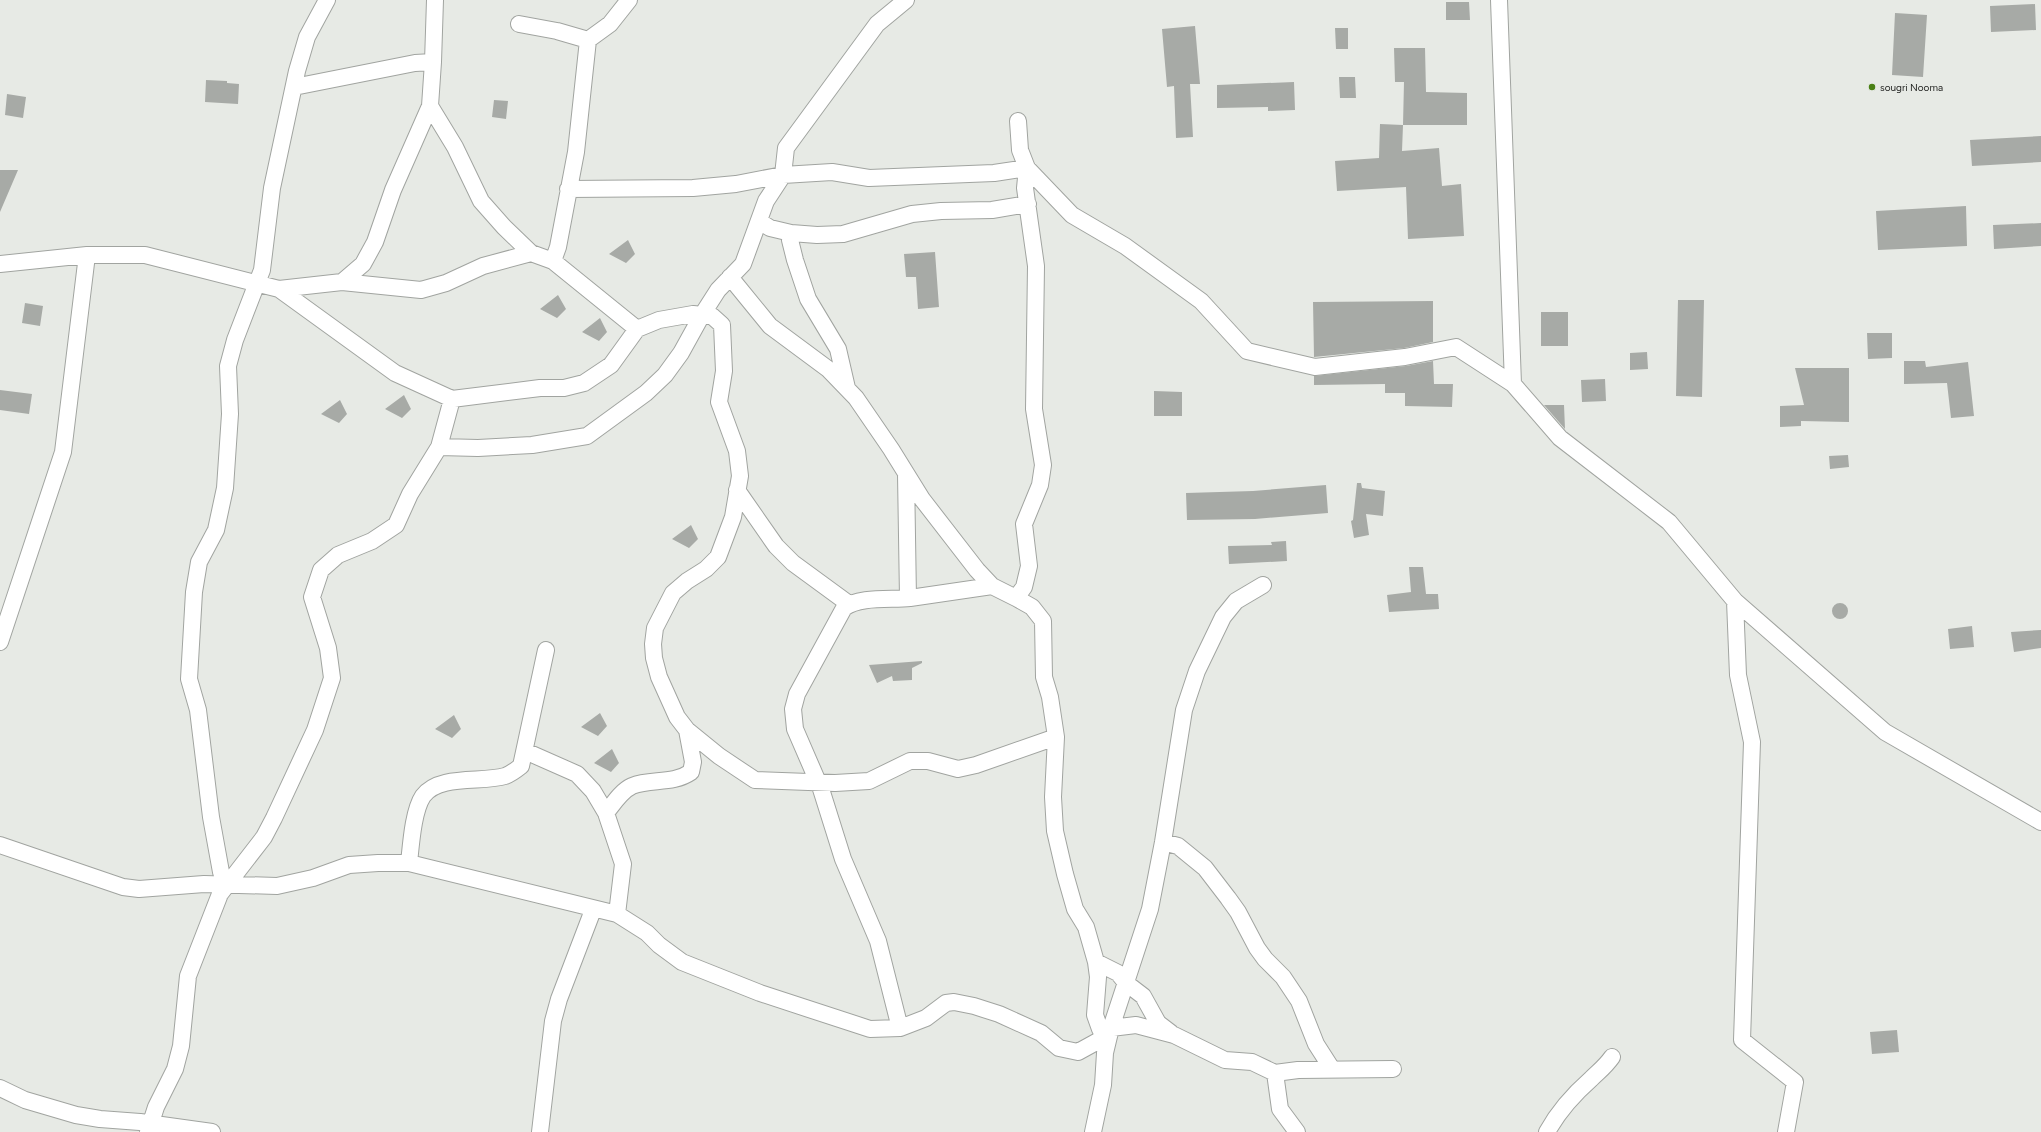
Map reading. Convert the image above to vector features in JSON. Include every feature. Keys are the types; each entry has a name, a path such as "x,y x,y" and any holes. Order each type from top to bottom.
{"street":[{"path":"225,885 221,872 211,817 198,710 189,680 189,658 194,592 199,562 216,530 225,488 230,414 228,366 235,340 258,282 265,253 272,188 306,37 327,0"},
{"path":"342,282 363,264 375,242 393,190 430,106 433,62 434,0"},
{"path":"553,261 558,247 576,152 588,40 610,24 629,0"},
{"path":"439,448 478,448 532,445 587,436 632,405 665,375 681,353 718,290 743,264 766,201 783,175 786,148 829,92 877,24 906,0"},
{"path":"1499,0 1513,384"},
{"path":"520,24 557,31 588,40"},
{"path":"294,87 415,63 433,62"},
{"path":"430,106 455,147 481,201 504,227 531,253 553,261 638,329"},
{"path":"1018,121 1020,150 1027,168 1072,215 1125,246 1201,300 1247,351 1315,367 1405,357 1456,347 1513,384 1560,438 1669,522 1735,601 1885,732 2041,822"},
{"path":"568,189 693,188 736,184 783,175 832,172 869,178 994,173 1027,168"},
{"path":"1016,598 1024,587 1029,561 1024,524 1040,485 1043,465 1034,409 1036,266 1025,188 1027,168"},
{"path":"759,221 770,228 790,233 817,235 843,234 912,214 940,211 992,210 1028,204"},
{"path":"790,233 790,240 796,265 808,299 838,349 847,388"},
{"path":"279,289 342,282 422,290 446,283 483,266 531,253"},
{"path":"0,642 62,452 87,255"},
{"path":"0,264 87,255 145,255 258,282 279,289 396,373 452,399 540,388 564,388 584,382 611,365 638,329 659,320 684,315 712,316 722,325 724,371 719,402 737,451 740,476 733,517 718,557 706,569 687,581 673,593 655,628 654,658 659,677 677,717 687,730 719,756 755,780 816,781 835,783 869,781 910,761 928,761 958,769 976,765 1056,737"},
{"path":"730,277 770,326 828,369 847,388 891,449 922,499 977,570 992,586 1032,608 1043,621 1044,677 1050,697 1056,737 1053,812 1060,854 1075,909 1086,927 1096,962 1098,977 1095,1015 1100,1029 1136,1025 1174,1035 1225,1060 1252,1062 1275,1073 1298,1070 1393,1069"},
{"path":"150,1128 156,1107 170,1082 179,1054 188,976 220,894 225,885 264,837 274,818 315,730 332,678 328,648 312,597 321,570 338,555 372,540 396,525 410,494 439,448 452,399"},
{"path":"906,474 908,598"},
{"path":"737,490 776,546 793,563 849,604"},
{"path":"1093,1132 1103,1085 1105,1053 1111,1028 1150,909 1163,842 1174,765 1184,710 1197,671 1224,616 1236,600 1263,585"},
{"path":"900,1028 878,941 844,859 833,824 795,729 793,709 797,694 844,608 849,604 908,598 992,586"},
{"path":"1735,601 1738,675 1752,742 1742,1040 1795,1082 1786,1132"},
{"path":"408,863 417,812 423,797 430,790 444,783 504,776 521,766 546,650"},
{"path":"606,813 623,792 631,786 682,779 691,772 693,762 687,730"},
{"path":"525,751 576,774 593,791 606,813 623,864 617,914"},
{"path":"1163,842 1178,846 1205,868 1224,893 1238,912 1257,948 1265,959 1283,977 1299,1001 1316,1044 1332,1069"},
{"path":"0,845 123,887 139,889 204,884 277,886 313,878 349,865 378,862 408,863 593,910 617,914 647,933 659,946 682,962 760,993 870,1029 900,1028 926,1018 946,1003 954,1002 974,1006 999,1014 1041,1033 1059,1048 1078,1052 1098,1041 1111,1028"},
{"path":"540,1132 553,1021 561,992 593,910"},
{"path":"1096,962 1118,973 1126,983 1144,996 1158,1022 1174,1035"},
{"path":"1547,1132 1570,1100 1592,1078 1602,1071 1612,1057"},
{"path":"1275,1073 1280,1109 1297,1132"},
{"path":"0,1088 25,1100 76,1115 100,1120 150,1128 212,1132"}],"building":[{"path":"1446,2 1469,2 1470,20 1446,20"},
{"path":"2035,4 2036,30 1991,32 1990,6"},
{"path":"1895,13 1927,15 1923,77 1892,75"},
{"path":"1195,26 1200,84 1190,84 1193,137 1176,138 1174,86 1167,87 1162,29"},
{"path":"1335,28 1348,28 1348,49 1336,49"},
{"path":"1394,48 1425,48 1426,92 1467,93 1467,125 1403,125 1404,82 1395,82"},
{"path":"1339,77 1355,77 1356,98 1340,98"},
{"path":"206,80 227,81 227,83 239,84 238,104 205,102"},
{"path":"1294,82 1295,110 1268,111 1268,107 1217,108 1217,85"},
{"path":"7,94 26,97 23,118 5,115"},
{"path":"494,100 508,101 506,119 492,117"},
{"path":"1380,124 1403,125 1402,151 1439,148 1442,186 1461,184 1464,236 1408,239 1406,187 1337,191 1335,161 1379,158"},
{"path":"2041,136 2041,162 1972,166 1970,140"},
{"path":"0,170 18,170 0,212"},
{"path":"1966,206 1967,246 1878,250 1876,211"},
{"path":"2041,223 2041,246 1994,249 1993,225"},
{"path":"628,240 635,254 626,263 609,254"},
{"path":"935,252 939,307 918,309 916,277 906,277 904,254"},
{"path":"558,295 566,309 557,318 540,309"},
{"path":"1678,300 1704,300 1702,397 1676,396"},
{"path":"1433,301 1433,342 1404,348 1314,357 1313,302"},
{"path":"25,303 43,306 40,326 22,323"},
{"path":"1541,312 1568,312 1568,346 1541,346"},
{"path":"600,318 607,332 599,341 582,332"},
{"path":"1867,333 1892,333 1892,358 1868,359"},
{"path":"1647,352 1648,369 1630,370 1630,353"},
{"path":"1433,361 1434,384 1453,384 1452,407 1405,406 1405,393 1385,393 1385,384 1314,385 1314,376 1406,366"},
{"path":"1904,361 1925,361 1926,367 1968,362 1974,416 1951,418 1947,383 1904,384"},
{"path":"1795,368 1849,368 1849,422 1801,421 1801,426 1780,427 1780,406 1804,405"},
{"path":"1605,379 1606,401 1582,402 1581,380"},
{"path":"0,390 32,394 29,414 0,410"},
{"path":"1154,391 1182,392 1182,416 1154,416"},
{"path":"404,395 411,409 402,418 385,409"},
{"path":"340,400 347,414 339,423 321,414"},
{"path":"1544,405 1564,405 1565,429"},
{"path":"1848,455 1849,467 1830,469 1829,456"},
{"path":"1357,483 1361,483 1362,488 1385,491 1383,516 1366,514 1369,535 1354,538 1351,521 1353,520"},
{"path":"1326,485 1328,513 1255,519 1187,520 1186,493 1253,491"},
{"path":"691,525 698,539 689,548 672,539"},
{"path":"1286,541 1287,561 1229,564 1228,546 1272,545 1271,542"},
{"path":"1409,567 1423,567 1426,594 1438,594 1439,609 1389,612 1387,595 1411,592"},
{"path":"1837,603 1843,603 1848,608 1846,617 1843,619 1837,619 1832,614 1832,608"},
{"path":"1972,626 1974,647 1950,649 1948,629"},
{"path":"2041,630 2041,648 2014,652 2011,632"},
{"path":"922,661 922,663 912,668 912,680 893,681 892,676 877,683 869,665"},
{"path":"600,713 607,726 598,736 581,727"},
{"path":"454,715 461,729 452,738 435,729"},
{"path":"612,749 619,763 611,772 594,763"},
{"path":"1897,1030 1899,1052 1872,1054 1870,1032"}],"place":[{"name":"sougri Nooma","path":"1872,87"}]}
